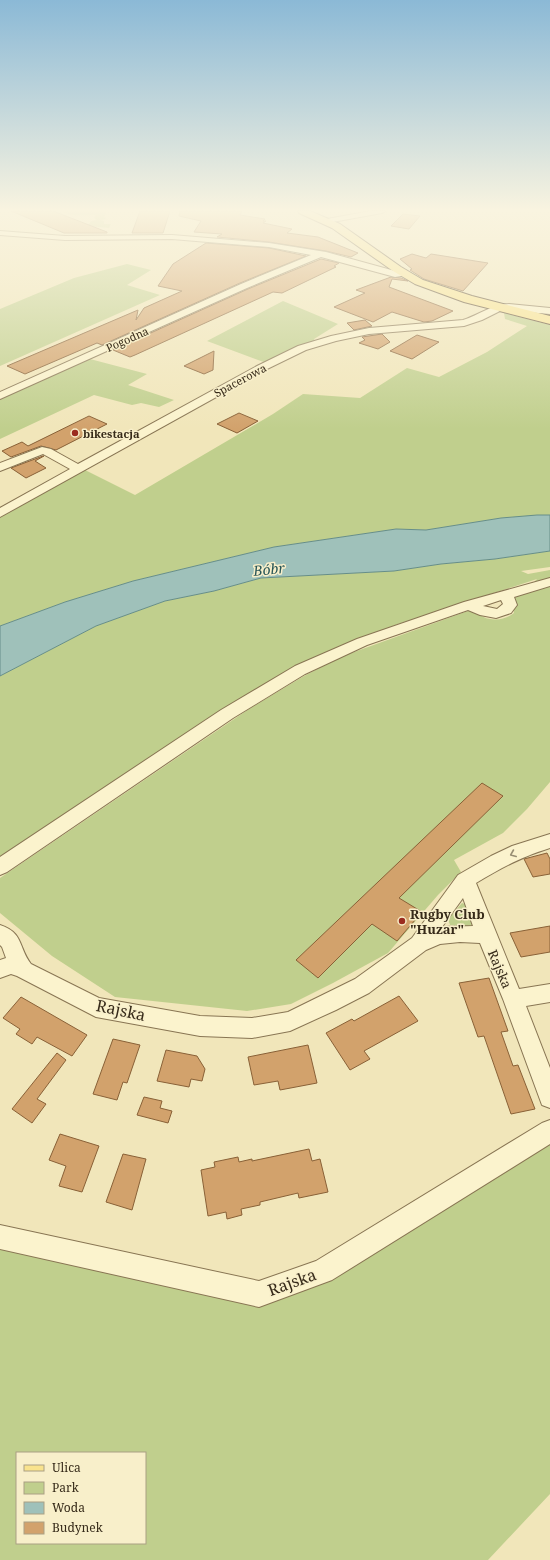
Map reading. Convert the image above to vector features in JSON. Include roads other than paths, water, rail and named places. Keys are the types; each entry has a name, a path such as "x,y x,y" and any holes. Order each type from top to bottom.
{"main road":[{"path":"426,284 438,290 550,320"}],"street":[{"name":"Pogodna","path":"0,396 249,284"},
{"path":"500,307 550,311"},
{"name":"Spacerowa","path":"0,513 191,406 302,348 334,338 369,331 464,323 479,318 500,307"},
{"path":"0,467 42,450 47,451 78,469"},
{"path":"0,867 227,714 300,670 362,642 469,605 481,611 502,614 510,605 506,594 550,582"},
{"path":"486,935 465,880 497,861 518,851 550,841"},
{"name":"Rajska","path":"419,944 465,880"},
{"path":"0,933 10,942 16,960 24,970"},
{"name":"Rajska","path":"0,968 11,965 24,970 96,1007 200,1026 252,1028 290,1021 329,1003 362,986 419,944 439,936 460,934 486,935 513,999 550,1097"},
{"name":"Rajska","path":"513,999 550,993"},
{"name":"Rajska","path":"0,1237 259,1294 323,1271 550,1131"}],"water":[{"name":"Bóbr","path":"550,515 550,551 394,571 261,578 214,591 165,601 96,626 0,676 0,626 65,602 133,581 274,547 396,529 426,530 501,518"}],"place":[{"name":"bikestacja","path":"75,433"},
{"name":"Rugby Club \"Huzar\"","path":"402,921"}]}
